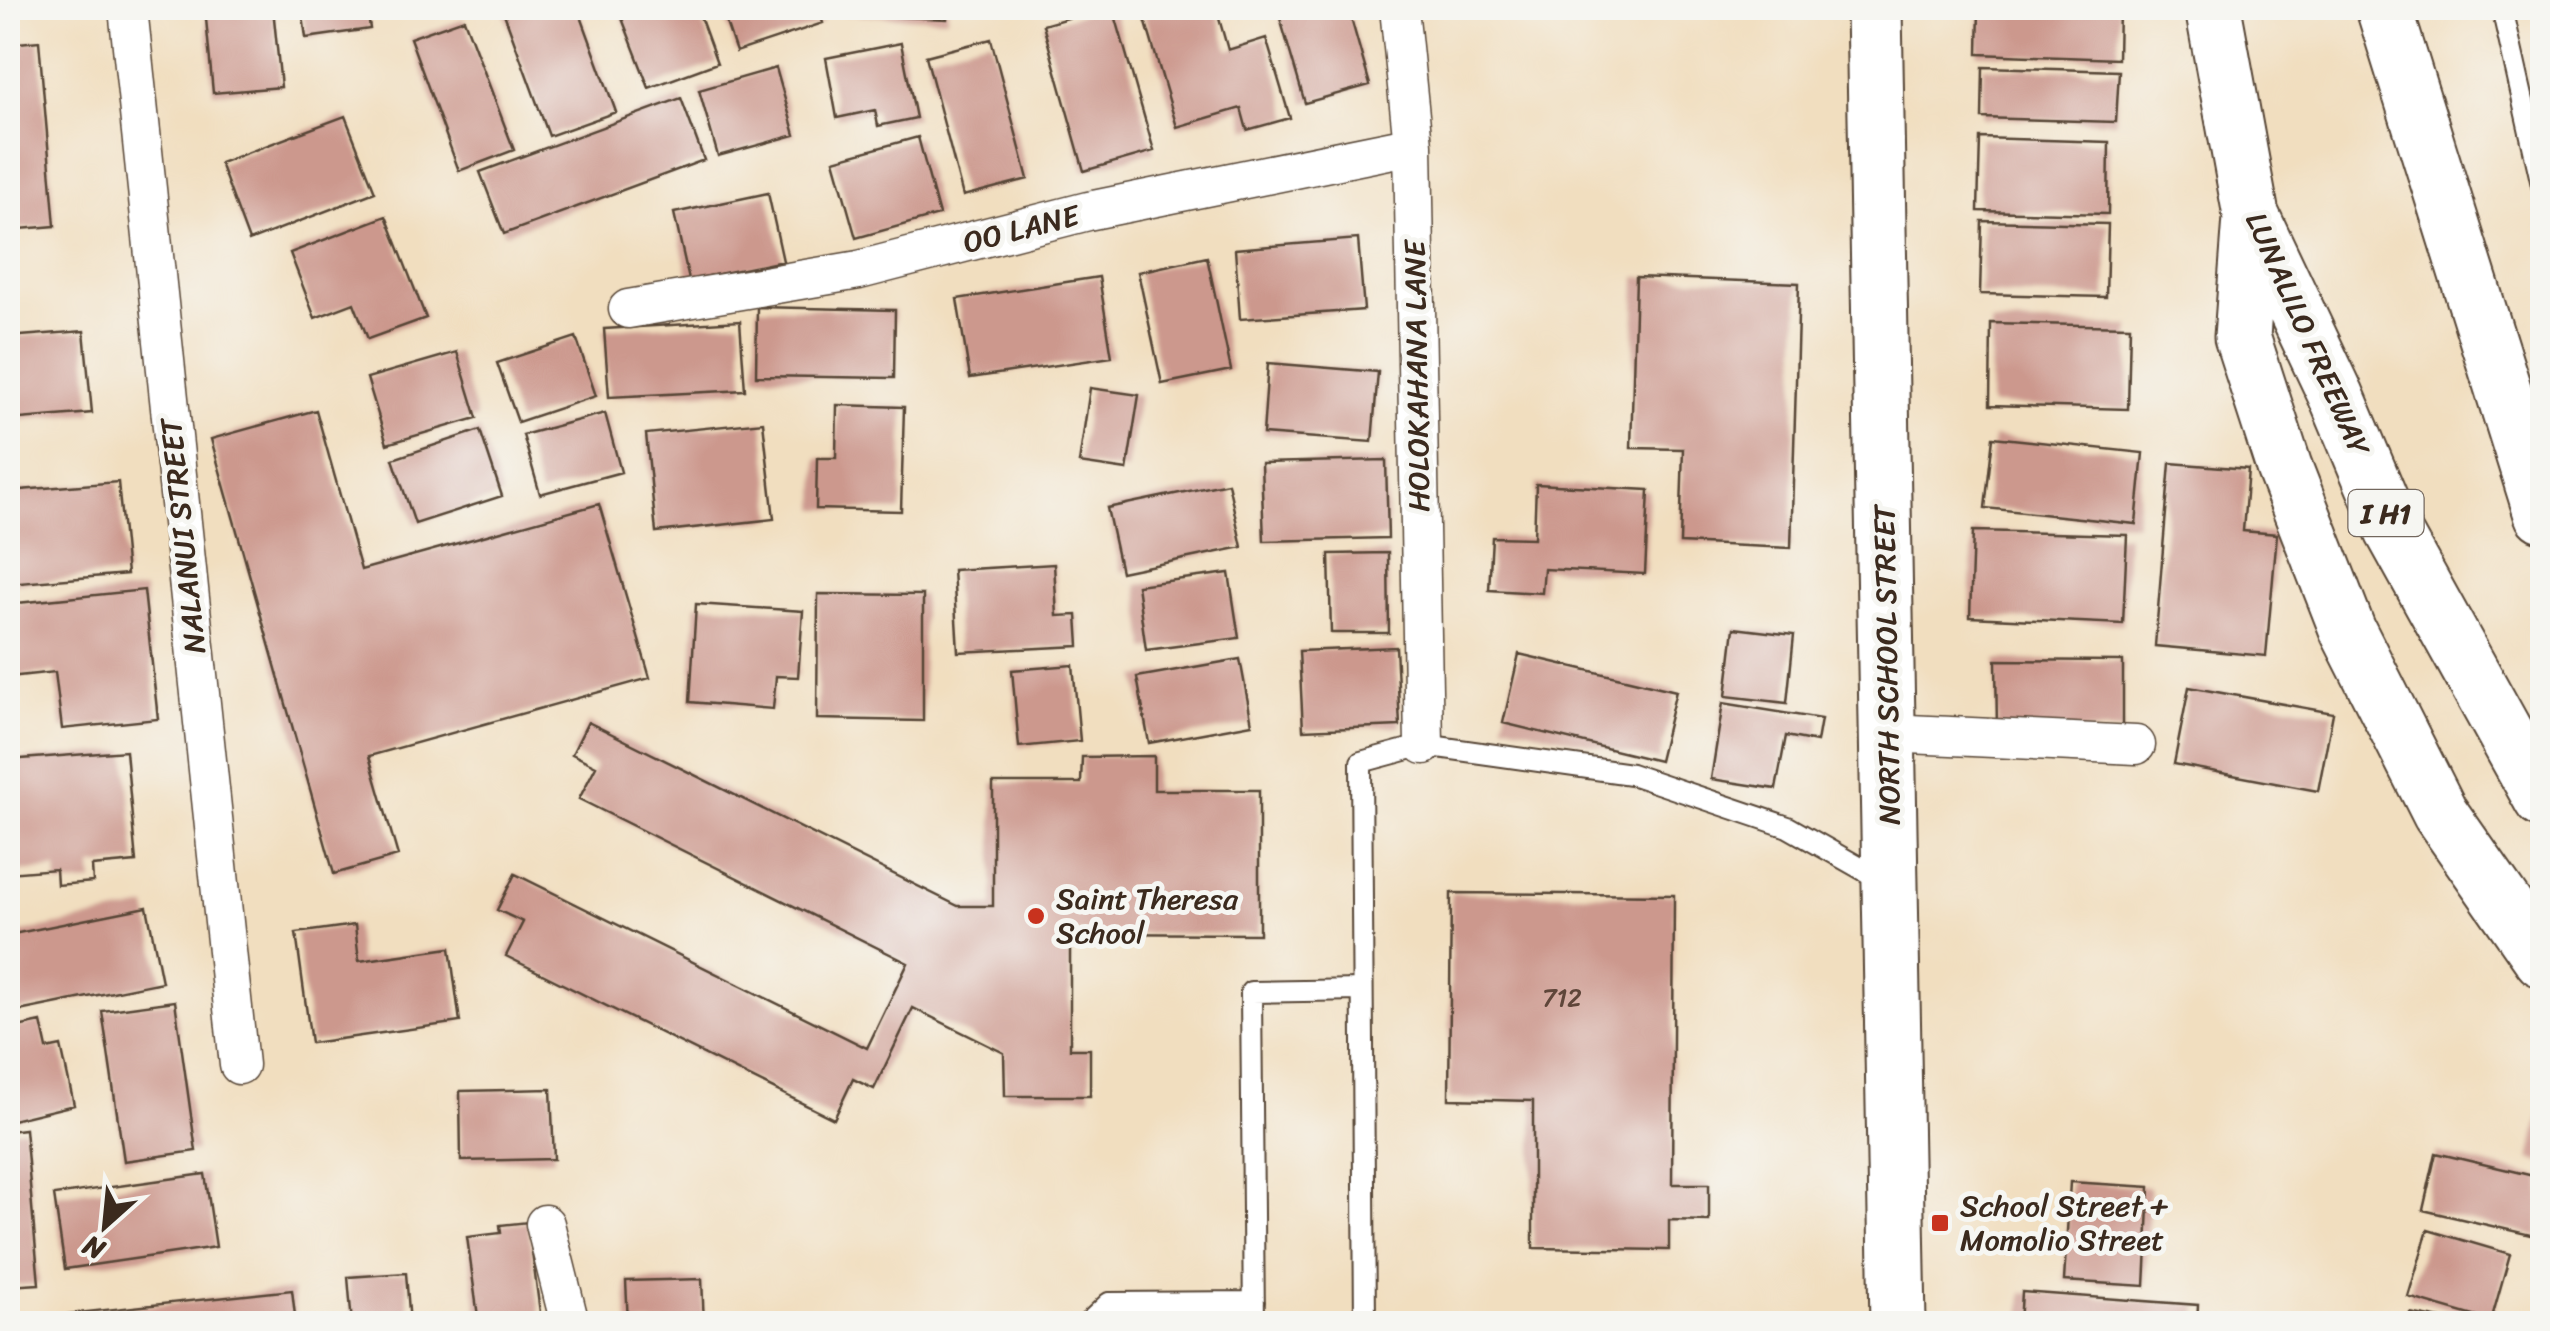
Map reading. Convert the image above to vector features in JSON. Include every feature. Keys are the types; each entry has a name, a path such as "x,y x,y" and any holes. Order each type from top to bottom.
{"main road":[{"name":"NORTH SCHOOL STREET","path":"1874,8 1898,1324"},
{"name":"LUNALILO FREEWAY","path":"2212,8 2251,215 2336,395 2394,531 2542,800"},
{"path":"2384,8 2542,514"},
{"path":"2251,215 2242,337 2284,468 2348,631 2440,813 2542,959"}],"street":[{"name":"NALANUI STREET","path":"128,8 238,1066"},
{"name":"HOLOKAHANA LANE","path":"1399,8 1413,146 1424,745"},
{"name":"OO LANE","path":"628,309 858,270 1088,211 1413,146"},
{"path":"1888,732 2136,745"},
{"path":"545,1224 570,1324"}],"lane":[{"path":"2502,8 2542,185"},
{"path":"1364,1324 1360,762 1424,745 1631,774 1788,827 1892,886"},
{"path":"1086,1324 1109,1303 1254,1313 1250,992 1362,990"}],"building":[{"path":"205,8 273,8 281,87 213,93"},
{"path":"302,8 367,8 370,29 306,38"},
{"path":"502,8 578,8 616,112 549,136"},
{"path":"618,8 697,8 717,63 649,88"},
{"path":"721,8 818,8 823,23 736,52"},
{"path":"829,8 948,8 947,19 829,14"},
{"path":"1113,8 1154,151 1084,171 1043,25"},
{"path":"1172,8 1216,8 1228,50 1266,38 1290,118 1247,130 1241,108 1177,127 1144,16"},
{"path":"1277,8 1348,8 1370,85 1305,103"},
{"path":"1979,8 2119,8 2118,59 1978,54"},
{"path":"464,19 514,150 459,171 410,38"},
{"path":"991,39 1028,179 963,196 926,56"},
{"path":"39,41 55,226 8,230 8,44"},
{"path":"901,43 916,118 878,126 875,110 837,118 826,58"},
{"path":"1983,67 2119,71 2116,122 1982,118"},
{"path":"776,68 795,135 718,156 699,90"},
{"path":"681,98 704,160 504,234 480,172"},
{"path":"345,116 375,192 249,241 220,163"},
{"path":"918,137 939,215 856,238 834,160"},
{"path":"1980,138 2109,142 2108,214 1978,211"},
{"path":"768,193 783,261 689,280 674,213"},
{"path":"386,216 426,318 368,339 354,303 315,318 290,253"},
{"path":"1982,221 2108,224 2106,297 1980,294"},
{"path":"1358,239 1364,310 1240,319 1235,249"},
{"path":"1207,257 1231,370 1162,384 1138,272"},
{"path":"1099,277 1112,357 970,378 957,299"},
{"path":"1636,277 1799,283 1791,548 1680,543 1683,449 1631,448"},
{"path":"757,307 895,310 894,378 756,376"},
{"path":"740,321 745,390 609,397 604,329"},
{"path":"1991,323 2130,326 2128,409 1990,405"},
{"path":"84,331 92,413 8,420 8,337"},
{"path":"576,337 596,396 518,422 497,363"},
{"path":"457,352 477,418 387,444 367,378"},
{"path":"1268,363 1378,372 1372,442 1263,434"},
{"path":"1090,388 1139,395 1127,470 1079,463"},
{"path":"837,405 904,407 901,511 816,509 817,458 836,458"},
{"path":"316,410 361,570 599,504 650,678 369,756 398,856 334,874 211,439"},
{"path":"605,413 621,472 540,494 523,435"},
{"path":"763,422 774,519 656,532 646,434"},
{"path":"480,430 502,496 415,524 393,459"},
{"path":"1993,437 2143,453 2136,524 1985,508"},
{"path":"1386,460 1388,538 1264,541 1261,463"},
{"path":"2170,463 2248,469 2243,531 2277,534 2266,656 2155,646"},
{"path":"118,482 127,574 8,584 8,491"},
{"path":"1228,483 1242,547 1121,572 1107,508"},
{"path":"1536,484 1649,490 1645,574 1544,569 1542,593 1489,590 1492,537 1534,538"},
{"path":"1973,531 2127,535 2123,624 1970,617"},
{"path":"1388,553 1389,633 1331,633 1329,554"},
{"path":"1054,564 1057,616 1077,615 1079,646 958,652 953,570"},
{"path":"1229,573 1239,638 1146,650 1137,585"},
{"path":"144,590 158,719 62,729 55,672 8,677 8,604"},
{"path":"818,594 923,595 923,721 817,719"},
{"path":"696,604 803,611 798,677 776,676 773,709 690,702"},
{"path":"1734,628 1794,635 1787,703 1726,696"},
{"path":"1396,647 1400,726 1303,730 1299,651"},
{"path":"1519,654 1676,691 1659,761 1503,723"},
{"path":"1240,659 1252,724 1149,743 1137,677"},
{"path":"1996,660 2123,661 2123,731 1997,731"},
{"path":"1073,665 1080,741 1019,747 1012,670"},
{"path":"2189,687 2333,713 2318,791 2174,764"},
{"path":"1723,703 1821,719 1817,742 1786,736 1776,789 1711,779"},
{"name":"Saint Theresa School","path":"588,722 958,906 993,906 993,783 1081,783 1082,757 1154,756 1154,790 1259,790 1259,934 1070,933 1070,1049 1090,1049 1090,1096 1005,1096 1004,1053 913,1008 874,1089 853,1079 834,1119 506,956 523,922 497,910 515,874 867,1048 908,963 579,799 596,766 572,754"},
{"path":"126,751 136,862 92,866 93,882 57,885 56,869 8,873 8,760"},
{"path":"1451,893 1674,895 1672,1184 1709,1184 1709,1221 1669,1220 1669,1250 1533,1248 1533,1101 1449,1099"},
{"path":"147,907 162,982 14,1012 8,982 8,935"},
{"path":"355,925 359,961 450,948 460,1022 311,1043 296,933"},
{"path":"175,1001 196,1151 124,1161 102,1011"},
{"path":"41,1022 47,1049 61,1046 74,1105 8,1121 8,1029"},
{"path":"551,1089 554,1159 461,1161 460,1091"},
{"path":"2542,1106 2542,1163 2530,1160"},
{"path":"25,1129 39,1284 8,1286 8,1131"},
{"path":"2436,1153 2542,1178 2539,1237 2423,1210"},
{"path":"205,1174 216,1247 65,1269 54,1195"},
{"path":"2070,1182 2150,1187 2145,1286 2064,1281"},
{"path":"528,1222 541,1320 479,1324 467,1237 501,1233 500,1225"},
{"path":"2428,1230 2510,1254 2491,1321 2408,1297"},
{"path":"406,1273 410,1324 352,1324 348,1277"},
{"path":"702,1279 704,1324 628,1324 626,1281"},
{"path":"292,1290 296,1324 11,1324 11,1320"},
{"path":"2022,1292 2198,1305 2197,1324 2020,1324"},
{"path":"2410,1313 2457,1322 2457,1324 2408,1324"}],"place":[{"name":"Saint Theresa School","path":"1036,916"},
{"name":"School Street + Momolio Street","path":"1940,1223"}]}
